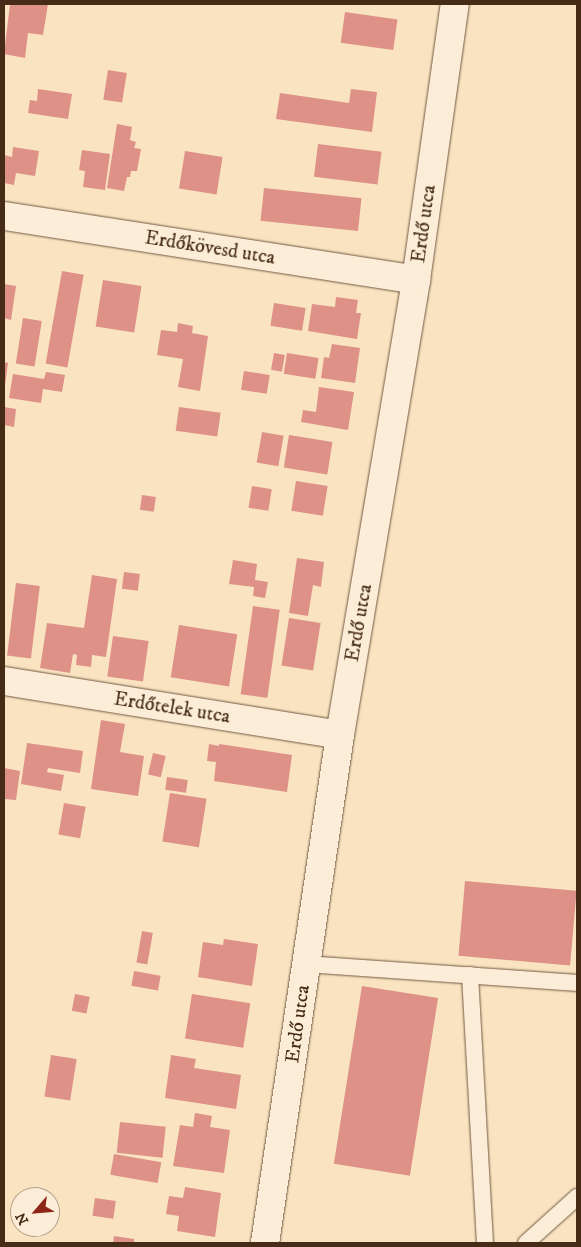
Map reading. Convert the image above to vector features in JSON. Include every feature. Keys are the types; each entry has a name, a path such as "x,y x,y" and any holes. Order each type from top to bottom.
{"street":[{"name":"Erdő utca","path":"266,1243 340,735 416,280 455,4"},
{"name":"Erdőkövesd utca","path":"4,216 416,280"},
{"name":"Erdőtelek utca","path":"4,681 340,735"}],"lane":[{"path":"306,964 577,982"},
{"path":"470,975 484,1243"},
{"path":"526,1243 577,1196"}],"building":[{"path":"10,4 48,4 43,35 28,33 25,58 4,54"},
{"path":"345,12 397,19 393,50 341,43"},
{"path":"108,70 127,73 122,103 103,100"},
{"path":"38,89 72,94 68,119 28,113 30,100 37,101"},
{"path":"351,89 377,92 372,132 276,119 280,93 349,103"},
{"path":"117,124 132,127 130,140 136,142 134,148 141,149 137,171 131,171 130,177 127,177 124,191 107,188"},
{"path":"318,144 382,152 378,185 314,177"},
{"path":"13,147 39,151 35,176 16,173 14,185 4,183 4,155 12,157"},
{"path":"82,150 110,154 105,190 83,187 85,171 79,170"},
{"path":"185,151 223,157 217,194 179,189"},
{"path":"264,188 361,198 358,231 261,221"},
{"path":"62,271 84,275 67,367 46,364"},
{"path":"103,280 142,286 134,333 96,326"},
{"path":"4,284 16,286 11,320 4,318"},
{"path":"336,297 358,300 356,313 361,313 357,339 308,331 312,304 335,307"},
{"path":"274,303 306,308 302,331 270,326"},
{"path":"23,318 42,321 35,366 16,363"},
{"path":"178,323 193,326 192,333 208,336 200,391 178,387 183,359 157,355 161,330 177,332"},
{"path":"332,344 360,348 355,383 321,378 324,357 329,358"},
{"path":"274,353 285,355 282,372 271,370"},
{"path":"287,353 319,358 315,379 284,374"},
{"path":"4,362 8,363 5,385 4,385"},
{"path":"244,371 270,375 267,394 241,390"},
{"path":"46,372 65,375 62,392 43,389 41,403 9,398 13,374 44,379"},
{"path":"319,387 354,392 348,430 301,422 303,410 316,412"},
{"path":"4,407 16,409 14,427 4,425"},
{"path":"179,407 221,413 217,437 176,431"},
{"path":"262,432 284,436 278,466 257,463"},
{"path":"289,435 332,442 327,474 284,468"},
{"path":"296,481 328,486 323,516 291,511"},
{"path":"252,486 272,489 268,511 249,508"},
{"path":"142,495 156,497 154,512 140,510"},
{"path":"297,558 324,562 321,587 313,585 308,616 289,613"},
{"path":"233,560 257,564 255,580 268,582 265,598 253,596 254,587 229,584"},
{"path":"124,572 140,574 138,591 122,589"},
{"path":"92,575 117,579 106,657 92,655 91,667 76,665 77,655 73,654 70,673 40,668 47,623 84,628"},
{"path":"16,583 40,586 31,658 7,655"},
{"path":"253,606 280,610 267,698 241,694"},
{"path":"289,618 321,623 313,670 281,665"},
{"path":"179,625 237,634 229,687 171,677"},
{"path":"113,636 149,641 143,682 107,677"},
{"path":"101,720 125,724 120,752 144,756 138,796 91,789"},
{"path":"27,743 83,751 80,773 48,768 47,772 64,775 61,791 21,784"},
{"path":"209,744 292,755 287,792 214,781 216,762 207,761"},
{"path":"153,753 166,756 161,777 148,774"},
{"path":"4,768 20,771 16,800 4,799"},
{"path":"167,777 188,780 186,793 165,790"},
{"path":"170,793 207,799 199,847 162,841"},
{"path":"64,803 86,807 80,838 58,835"},
{"path":"465,881 577,891 570,965 458,956"},
{"path":"142,931 153,933 147,964 136,963"},
{"path":"224,939 258,944 252,986 198,977 203,942 223,945"},
{"path":"134,971 161,976 158,990 131,986"},
{"path":"362,986 438,998 410,1176 334,1164"},
{"path":"75,994 90,997 86,1014 72,1011"},
{"path":"192,994 250,1003 243,1048 185,1038"},
{"path":"51,1055 77,1059 70,1101 44,1096"},
{"path":"171,1055 196,1059 194,1068 241,1075 236,1109 165,1098"},
{"path":"195,1113 212,1116 210,1127 230,1130 224,1173 173,1166 180,1125 193,1127"},
{"path":"120,1122 166,1127 163,1158 117,1153"},
{"path":"114,1154 161,1162 158,1183 110,1175"},
{"path":"185,1187 221,1193 215,1237 177,1231 179,1216 166,1214 169,1196 183,1198"},
{"path":"95,1198 116,1201 113,1219 92,1216"},
{"path":"114,1236 134,1239 134,1243 113,1243"}]}
